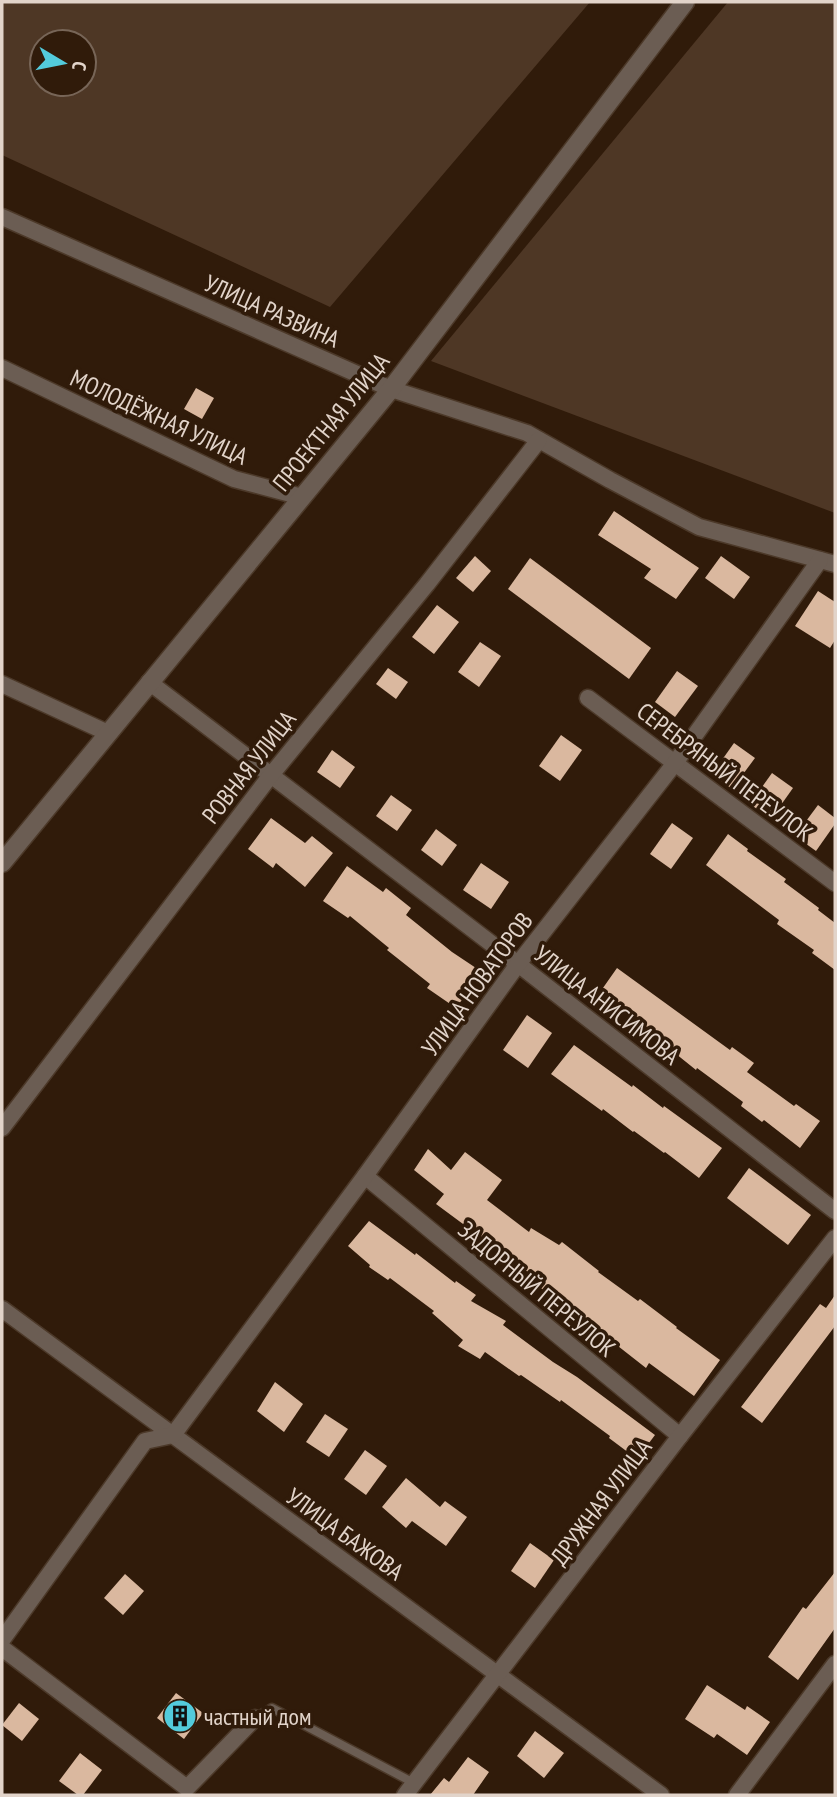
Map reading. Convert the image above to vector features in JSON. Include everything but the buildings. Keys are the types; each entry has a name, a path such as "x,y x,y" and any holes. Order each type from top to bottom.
{"street":[{"name":"ПРОЕКТНАЯ УЛИЦА","path":"2,863 391,389 685,2"},
{"name":"УЛИЦА РАЗВИНА","path":"2,217 391,389 527,433 699,527 828,562"},
{"name":"МОЛОДЁЖНАЯ УЛИЦА","path":"2,368 234,479 302,497"},
{"name":"РОВНАЯ УЛИЦА","path":"2,1128 271,775 427,584 539,440"},
{"name":"УЛИЦА НОВАТОРОВ","path":"173,1435 518,964 828,562"},
{"name":"УЛИЦА АНИСИМОВА","path":"149,682 835,1211"},
{"path":"2,684 108,733"},
{"name":"СЕРЕБРЯНЫЙ ПЕРЕУЛОК","path":"588,698 835,883"},
{"name":"ЗАДОРНЫЙ ПЕРЕУЛОК","path":"365,1176 680,1437"},
{"name":"ДРУЖНАЯ УЛИЦА","path":"410,1789 835,1238"},
{"name":"УЛИЦА БАЖОВА","path":"2,1309 661,1795"},
{"path":"2,1640 145,1441 173,1435"},
{"path":"2,1648 187,1788 255,1718"},
{"path":"737,1795 835,1664"}],"lane":[{"path":"255,1718 272,1708 410,1789"}],"shaded area":[{"path":"2,2 590,2 330,307 2,155"},
{"path":"728,2 835,2 835,513 431,361"}],"place":[{"name":"частный дом","path":"180,1716"}]}
